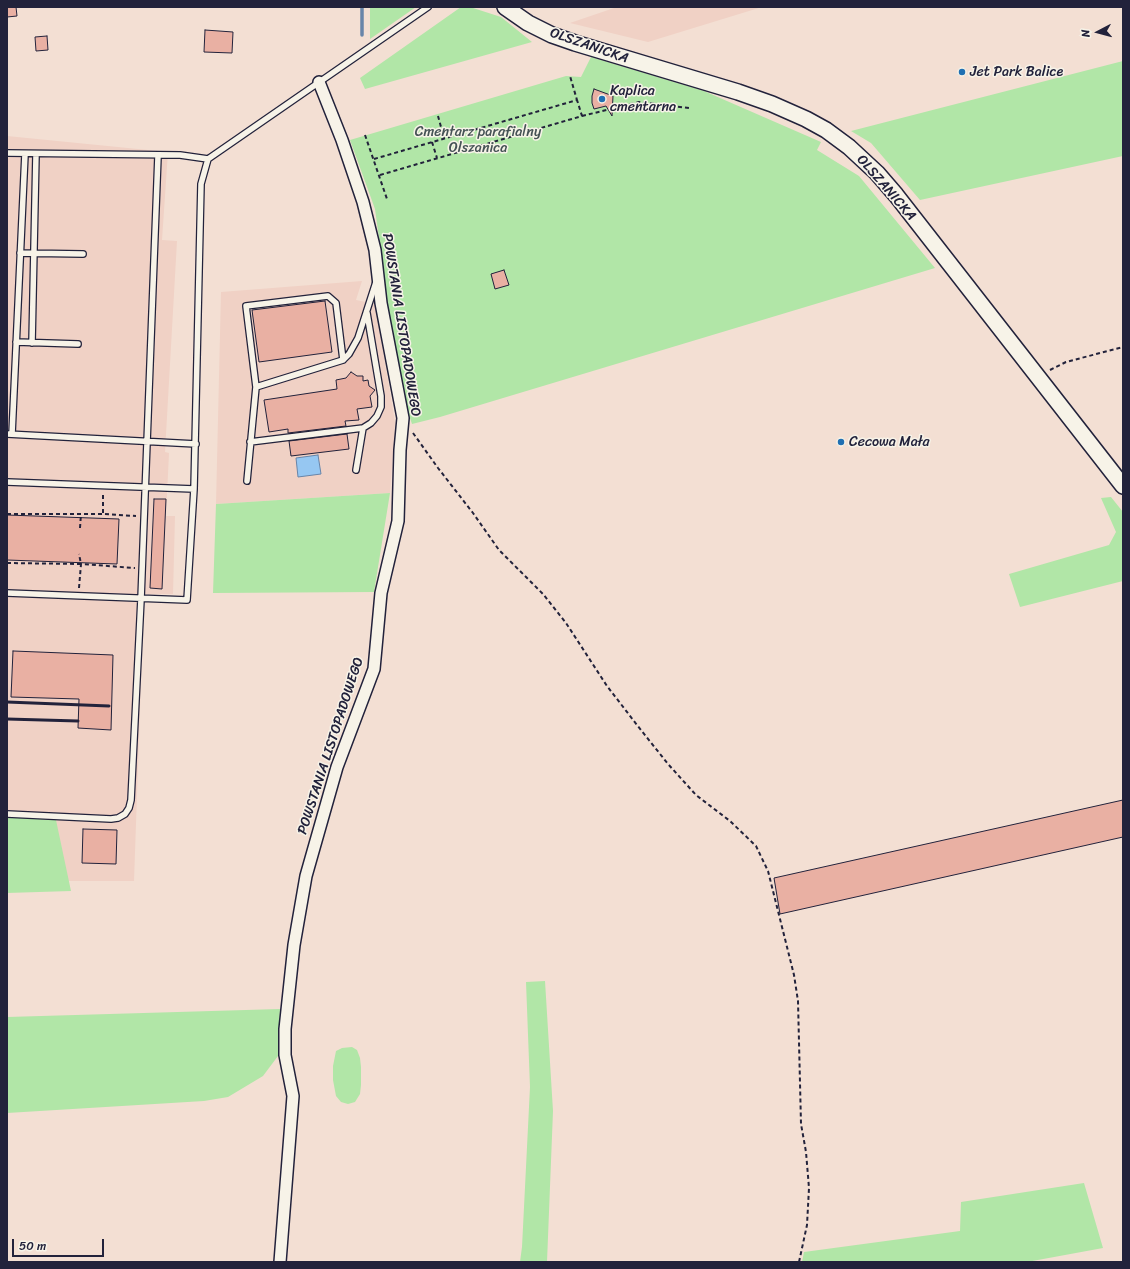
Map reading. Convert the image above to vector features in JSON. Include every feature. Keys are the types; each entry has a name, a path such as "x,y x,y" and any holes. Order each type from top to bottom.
{"street":[{"name":"OLSZANICKA","path":"504,8 541,30 575,43 738,92 772,104 806,119 838,138 867,163 896,195 1123,486"},
{"name":"POWSTANIA LISTOPADOWEGO","path":"280,1262 293,1096 285,1055 285,1029 294,945 306,876 335,774 374,669 382,593 398,521 400,450 403,418 381,303 375,250 363,202 342,140 318,82"}],"lane":[{"path":"7,593 187,600 196,444 200,184 208,159 428,7"},
{"path":"7,153 180,156 208,159"},
{"path":"25,154 10,434 196,444"},
{"path":"32,343 36,154"},
{"path":"7,814 110,819 118,818 126,814 131,800 141,599 158,156"},
{"path":"20,253 83,254"},
{"path":"256,387 343,360 354,346 378,277"},
{"path":"247,481 256,387 246,306 328,296 336,303 343,360"},
{"path":"250,442 363,428 371,423 377,416 381,406 381,396 366,311"},
{"path":"16,342 78,344"},
{"path":"356,470 363,428"},
{"path":"7,482 194,489"}],"path":[{"path":"570,76 582,116"},
{"path":"374,159 577,100"},
{"path":"380,175 582,116 639,102 689,108"},
{"path":"438,116 444,138"},
{"path":"365,135 387,199"},
{"path":"432,142 436,158"},
{"path":"1038,376 1066,362 1123,347"},
{"path":"403,418 438,468 473,513 498,550 543,594 566,623 607,686 668,764 696,795 730,821 756,846 768,871 794,974 798,1001 801,1124 806,1152 809,1188 806,1225 800,1262"},
{"path":"103,514 104,485"},
{"path":"7,514 103,514 144,517"},
{"path":"80,528 81,514"},
{"path":"78,596 81,564 79,554"},
{"path":"7,563 81,564 142,568"}],"shaded area":[{"path":"617,7 762,7 648,42 570,23"},
{"path":"7,136 168,152 162,240 177,241 165,452 169,453 166,516 175,516 173,594 144,594 134,881 7,881"},
{"path":"362,281 356,300 375,304 395,422 390,493 216,504 221,292"}],"green space":[{"path":"370,7 416,7 370,39"},
{"path":"461,7 470,7 501,17 532,42 365,89 360,78"},
{"name":"Cmentarz parafialny Olszanica","path":"591,57 704,91 821,142 817,150 859,176 935,268 440,417 412,424 404,400 384,296 381,253 375,209 350,140 566,76 581,77"},
{"path":"1123,61 1123,156 920,200 871,143 851,131"},
{"path":"390,493 374,592 213,593 216,504"},
{"path":"1111,497 1123,512 1123,581 1020,607 1009,574 1109,545 1116,532 1101,498"},
{"path":"7,817 56,820 71,891 7,893"},
{"path":"545,981 553,1111 547,1262 520,1262 530,1087 526,982"},
{"path":"280,1009 278,1056 263,1076 228,1097 204,1101 7,1113 7,1017"},
{"path":"352,1047 357,1050 360,1058 361,1085 360,1094 355,1102 348,1104 341,1102 336,1096 333,1080 333,1066 336,1051 342,1048"},
{"path":"1084,1183 1103,1248 1027,1262 802,1262 804,1252 960,1231 961,1202"}],"water":[{"path":"318,455 321,474 298,477 296,458"}],"building":[{"path":"7,7 16,7 17,16 7,17"},
{"path":"205,30 233,32 232,53 204,52"},
{"path":"47,36 48,50 36,51 35,37"},
{"name":"Kaplica cmentarna","path":"594,89 613,96 612,116 606,106 594,109 592,96"},
{"path":"504,270 509,285 495,289 491,274"},
{"path":"325,301 332,352 259,362 252,310"},
{"path":"351,372 357,376 363,376 363,381 368,380 369,386 375,390 370,396 372,407 357,409 359,420 345,421 346,426 288,433 288,429 269,432 264,400 337,389 336,380 346,378"},
{"path":"347,434 349,449 291,456 289,441"},
{"path":"154,499 166,499 162,589 150,588"},
{"path":"7,515 119,519 117,564 7,560"},
{"path":"13,651 113,655 111,730 78,728 79,699 11,697"},
{"path":"1123,800 1123,837 780,914 774,878"},
{"path":"83,829 117,830 116,864 82,863"}],"waterway":[{"path":"362,7 362,35"}],"railway":[{"path":"7,702 109,706"},
{"path":"7,719 78,721"}],"place":[{"name":"Jet Park Balice","path":"962,72"},
{"name":"Kaplica cmentarna","path":"602,99"},
{"name":"Cecowa Mała","path":"841,442"}]}
